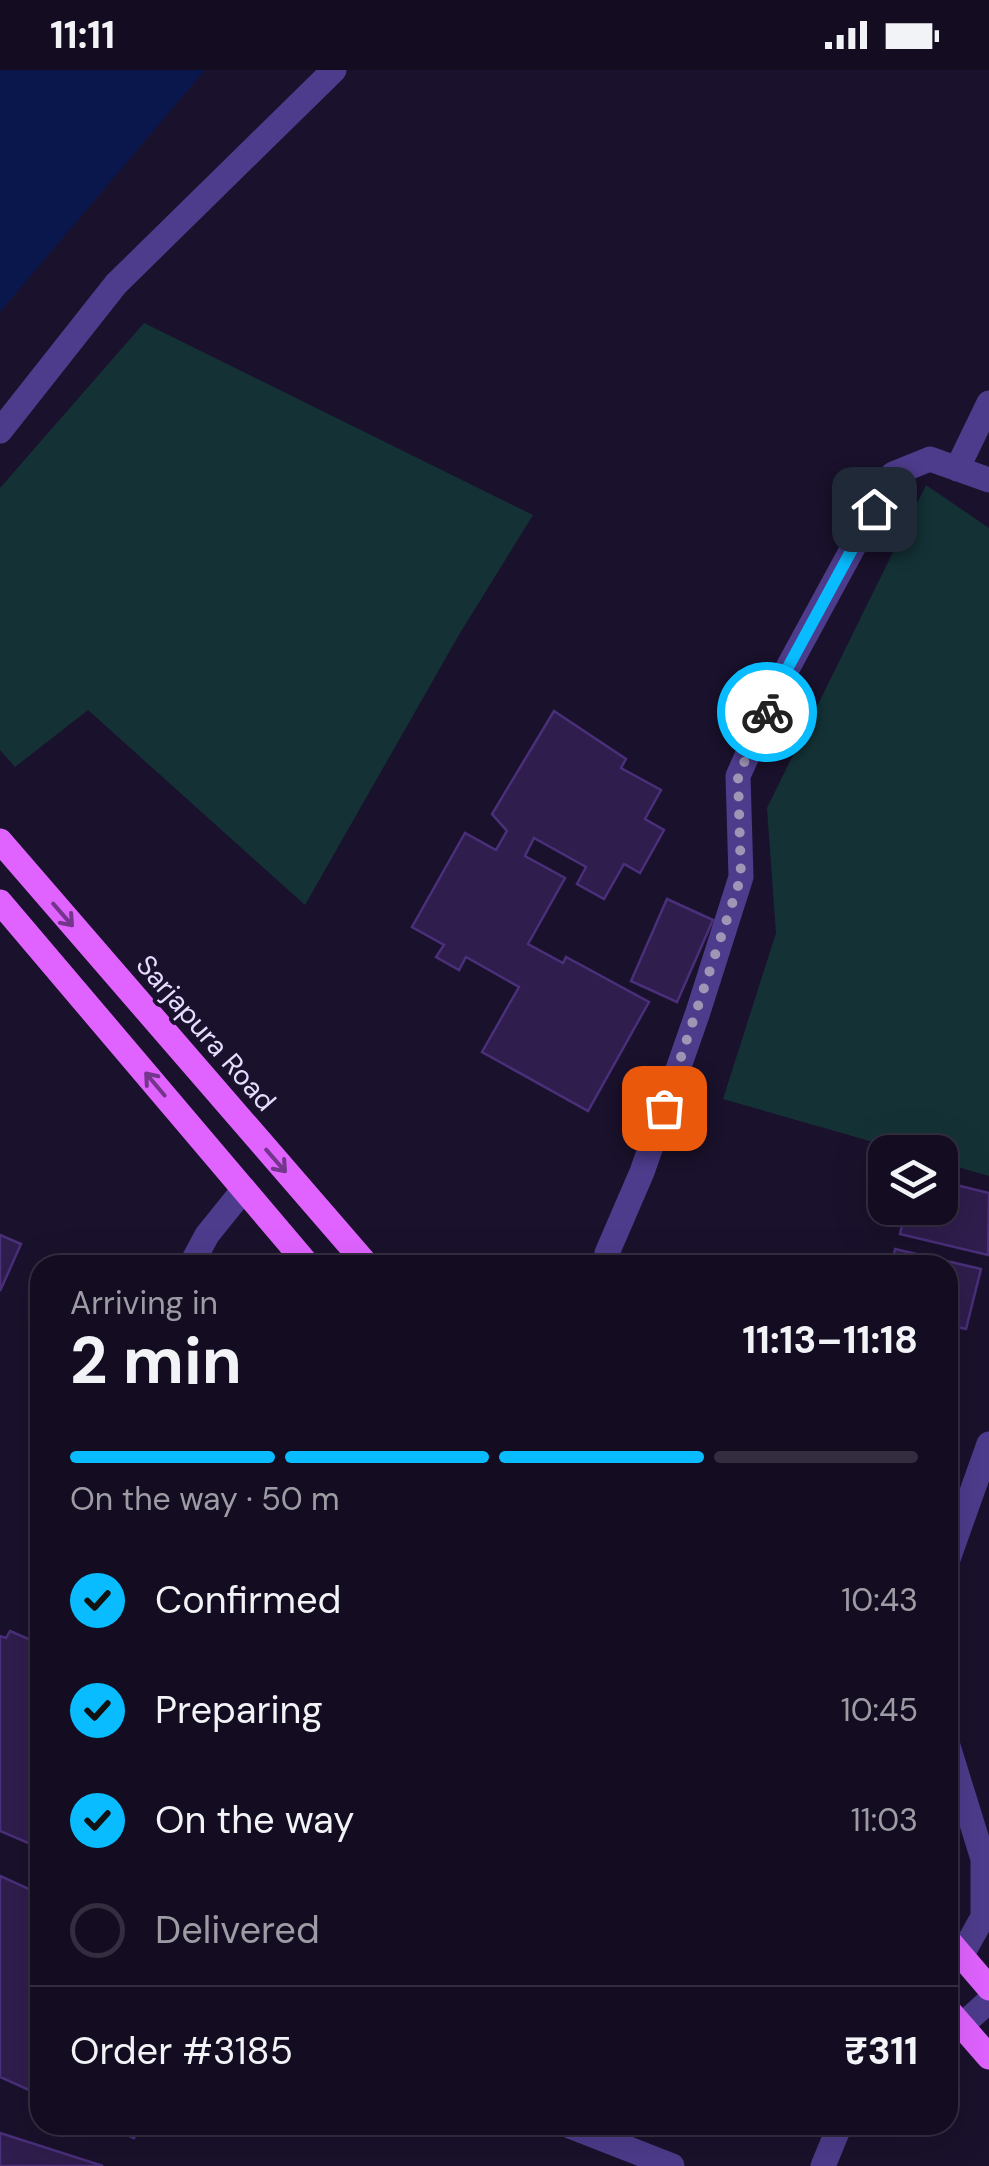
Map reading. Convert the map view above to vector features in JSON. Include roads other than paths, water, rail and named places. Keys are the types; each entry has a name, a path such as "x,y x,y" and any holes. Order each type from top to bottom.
{"main road":[{"name":"Sarjapura Road","path":"0,841 10,872 358,1255"},
{"path":"0,902 300,1255"},
{"path":"958,1953 989,1988"},
{"path":"958,2021 989,2057"}],"street":[{"path":"0,430 116,284 334,70"},
{"path":"958,469 989,403"},
{"path":"605,1255 642,1172 741,877 738,776 780,682 892,474 930,459 989,480"},
{"path":"197,1255 207,1235 244,1189"},
{"path":"958,1530 989,1444"},
{"path":"958,1778 983,1859 983,1917 958,1944"},
{"path":"958,2016 989,2001"},
{"path":"593,2135 672,2166"},
{"path":"823,2166 836,2135"}]}
